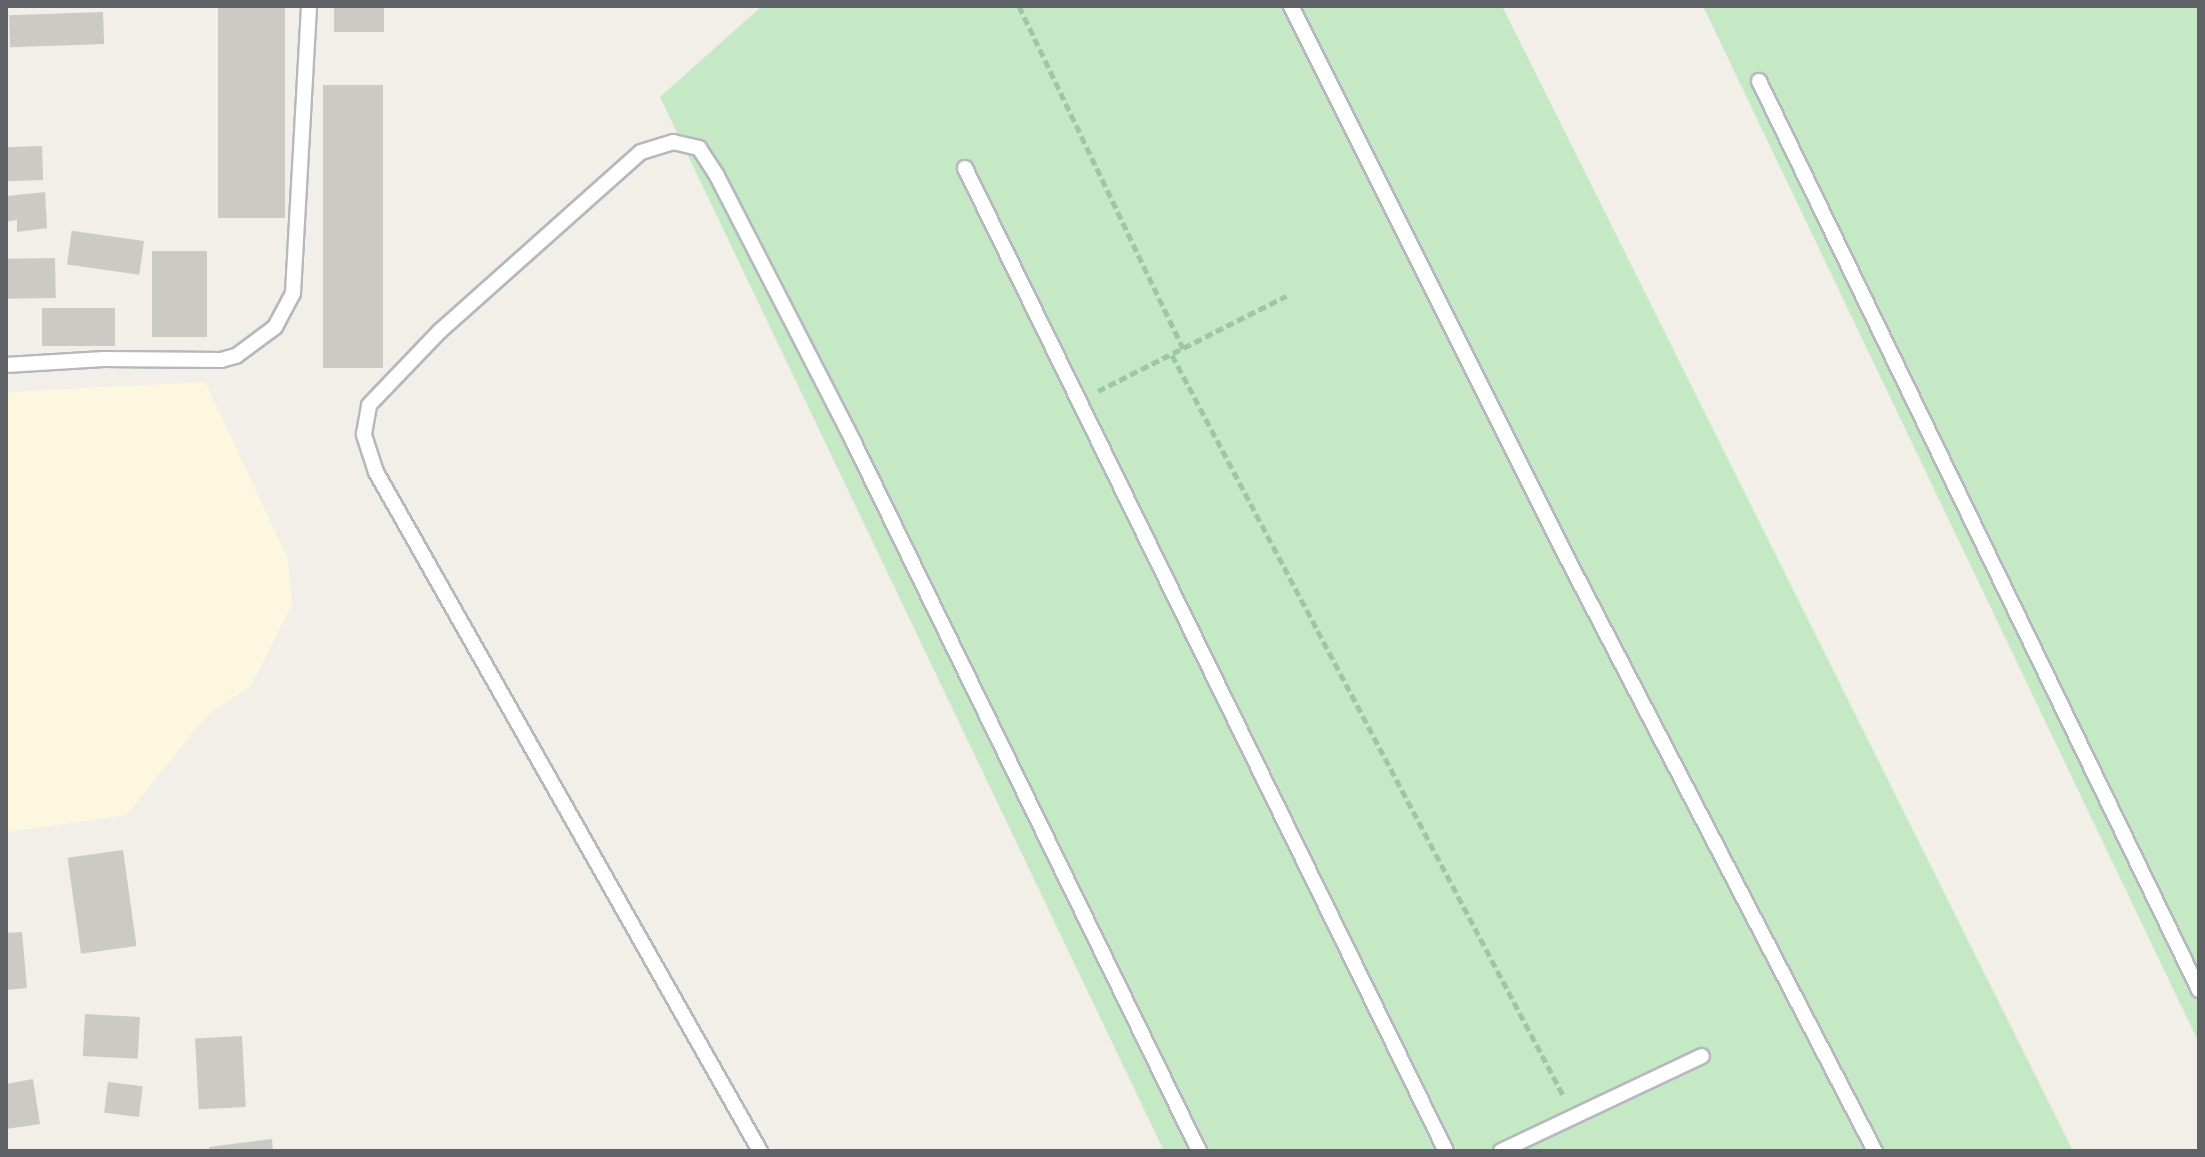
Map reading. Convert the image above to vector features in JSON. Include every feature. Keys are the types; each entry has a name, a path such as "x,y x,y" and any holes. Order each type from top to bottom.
{"lane":[{"path":"6,365 104,359 221,360 236,356 275,327 293,293 309,6"},
{"path":"1291,6 1566,556 1875,1151"},
{"path":"1759,81 2199,990"},
{"path":"760,1151 376,472 364,434 369,405 440,331 641,152 673,142 699,148 717,176 854,443 1199,1151"},
{"path":"965,168 1446,1151"},
{"path":"1501,1151 1702,1056"}],"path":[{"path":"1019,6 1183,349"},
{"path":"1079,400 1286,296"},
{"path":"1172,355 1575,1117"}],"shaded area":[{"path":"205,382 288,559 292,605 250,687 208,714 126,815 6,832 6,392"}],"green space":[{"path":"762,6 1502,6 2073,1151 1164,1151 660,97"},
{"path":"1703,6 2199,6 2199,1043"}],"building":[{"path":"218,6 285,6 285,218 218,218"},
{"path":"334,6 384,6 384,32 334,32"},
{"path":"103,12 104,44 10,47 9,15"},
{"path":"323,85 383,85 383,368 323,368"},
{"path":"42,146 43,180 7,181 6,147"},
{"path":"45,192 47,228 17,232 17,220 6,222 6,196"},
{"path":"72,231 144,241 139,275 67,265"},
{"path":"152,251 207,251 207,337 152,337"},
{"path":"55,258 56,298 7,299 6,259"},
{"path":"42,308 115,308 115,346 42,346"},
{"path":"123,850 136,946 81,954 68,858"},
{"path":"22,932 27,988 6,990 6,933"},
{"path":"85,1014 140,1017 138,1059 83,1056"},
{"path":"242,1036 246,1107 199,1109 195,1038"},
{"path":"33,1079 40,1124 6,1129 6,1084"},
{"path":"108,1082 143,1086 139,1117 104,1113"},
{"path":"272,1139 273,1151 210,1151 209,1147"}]}
